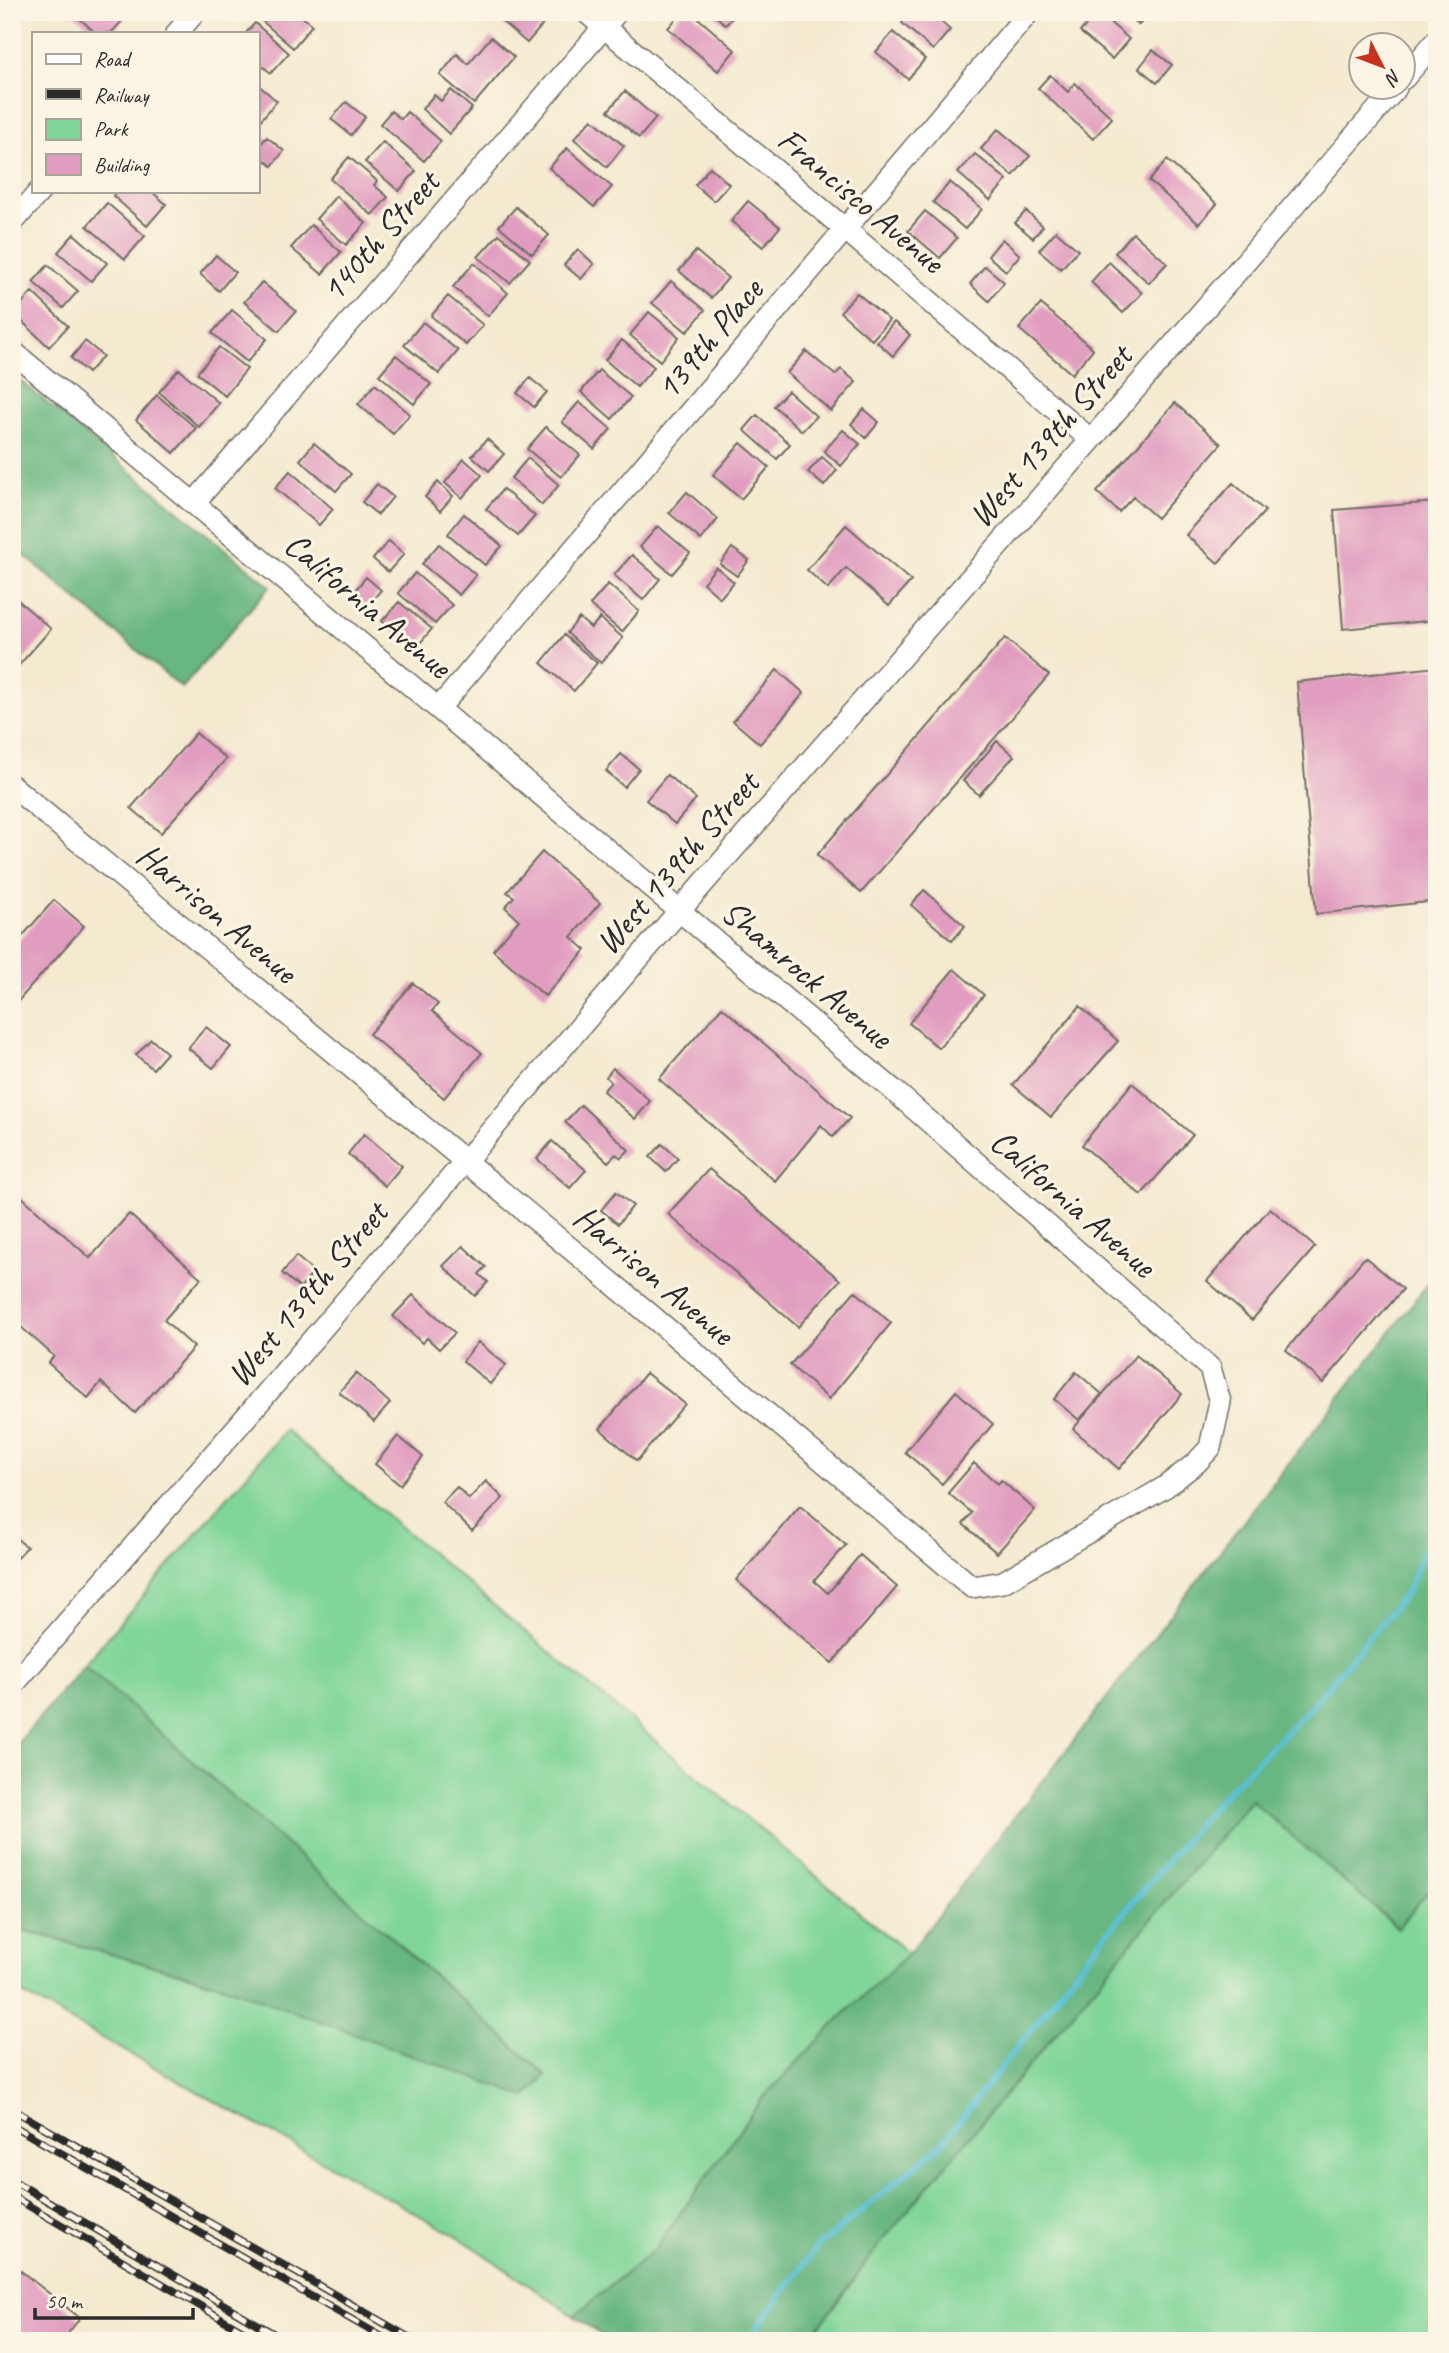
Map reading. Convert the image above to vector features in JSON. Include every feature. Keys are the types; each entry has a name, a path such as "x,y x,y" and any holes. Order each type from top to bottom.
{"street":[{"path":"178,32 195,12"},
{"name":"Francisco Avenue","path":"586,12 611,20 845,229 1091,440"},
{"name":"139th Place","path":"439,708 1029,12"},
{"name":"140th Street","path":"194,503 611,20"},
{"path":"1418,62 1437,40"},
{"name":"West 139th Street","path":"12,1686 680,910 1383,102"},
{"path":"12,223 39,192"},
{"name":"California Avenue","path":"12,351 680,910"},
{"name":"Harrison Avenue","path":"12,786 647,1312 972,1587 1003,1582 1165,1487 1196,1463 1210,1448 1220,1402 1210,1368"},
{"name":"Shamrock Avenue","path":"680,910 892,1089"},
{"name":"California Avenue","path":"892,1089 1210,1368"}],"green space":[{"path":"12,374 270,586 182,688 12,545"},
{"path":"1437,1272 1437,1880 1398,1928 1251,1800 884,2239 808,2341 610,2341 574,2316 655,2249 762,2099 843,2015 909,1953"},
{"path":"285,1430 909,1954 843,2015 762,2099 655,2249 574,2316 460,2238 12,1988 12,1927 546,2075 84,1665"},
{"path":"84,1665 546,2075 526,2097 216,1983 12,1927 12,1750"},
{"path":"1251,1800 1398,1928 1437,1880 1437,2341 808,2341 884,2239"}],"building":[{"path":"72,12 118,12 125,18 112,32 95,32"},
{"path":"270,12 297,12 312,25 293,48 262,21"},
{"path":"531,12 544,23 527,43 493,14"},
{"path":"682,12 691,12 735,50 718,71 668,28"},
{"path":"711,12 737,12 726,25"},
{"path":"911,12 930,12 950,30 933,50 902,23"},
{"path":"1098,12 1129,39 1112,59 1080,32"},
{"path":"1124,12 1150,12 1139,25"},
{"path":"255,23 289,53 271,73 259,64 259,32 247,32"},
{"path":"893,32 925,59 908,79 876,52"},
{"path":"491,37 514,57 474,104 440,75 457,54 468,64"},
{"path":"1153,50 1172,65 1157,83 1139,68"},
{"path":"1050,75 1068,92 1075,83 1112,118 1093,139 1038,88"},
{"path":"259,86 277,101 259,122"},
{"path":"451,90 472,108 449,134 422,109 434,95 441,101"},
{"path":"625,91 656,118 639,138 608,111"},
{"path":"346,102 365,117 351,135 331,119"},
{"path":"391,111 401,119 407,112 441,141 424,161 380,124"},
{"path":"592,119 624,146 607,167 574,139"},
{"path":"998,129 1030,156 1013,176 981,149"},
{"path":"267,137 284,151 272,166 259,155 259,146"},
{"path":"383,142 416,171 399,191 365,162"},
{"path":"567,148 612,187 594,207 549,168"},
{"path":"975,154 1007,180 990,200 958,173"},
{"path":"349,157 377,181 374,185 388,197 372,215 330,179"},
{"path":"1167,160 1217,204 1199,224 1149,181"},
{"path":"710,167 729,184 714,201 695,185"},
{"path":"950,182 982,209 965,229 933,202"},
{"path":"116,192 152,192 166,204 147,226 113,196"},
{"path":"336,196 366,223 346,245 316,219"},
{"path":"748,201 780,227 763,247 731,221"},
{"path":"107,203 145,236 125,259 87,226"},
{"path":"516,207 549,235 532,254 499,226"},
{"path":"925,211 957,238 940,258 908,231"},
{"path":"1026,211 1043,226 1033,238 1015,223"},
{"path":"311,225 341,252 322,274 291,248"},
{"path":"1056,231 1078,250 1061,269 1039,250"},
{"path":"1133,233 1167,263 1149,283 1115,253"},
{"path":"74,234 107,263 91,281 58,252"},
{"path":"499,234 530,260 510,283 478,257"},
{"path":"1002,239 1020,255 1006,271 988,256"},
{"path":"578,249 594,264 581,279 564,265"},
{"path":"696,251 728,278 711,298 679,271"},
{"path":"216,255 235,272 219,291 200,274"},
{"path":"1109,262 1142,293 1123,313 1091,282"},
{"path":"474,263 508,293 488,316 453,287"},
{"path":"48,265 78,291 63,308 33,282"},
{"path":"985,266 1004,282 989,301 970,284"},
{"path":"671,281 705,310 687,332 652,303"},
{"path":"262,282 296,311 279,331 244,302"},
{"path":"32,292 68,326 49,347 13,313"},
{"path":"857,293 889,320 872,340 840,312"},
{"path":"448,296 483,325 466,345 431,316"},
{"path":"1041,304 1093,349 1072,374 1019,329"},
{"path":"232,310 267,339 247,362 212,333"},
{"path":"649,312 679,337 660,361 630,335"},
{"path":"423,322 458,351 439,374 404,345"},
{"path":"894,322 910,335 893,356 877,342"},
{"path":"622,340 654,367 637,387 605,360"},
{"path":"85,341 103,356 88,373 71,358"},
{"path":"219,347 247,369 225,396 197,373"},
{"path":"806,351 835,375 841,369 856,382 831,411 787,373"},
{"path":"396,355 431,384 414,404 379,375"},
{"path":"179,369 219,403 199,427 159,392"},
{"path":"599,370 631,397 612,419 581,392"},
{"path":"530,378 547,392 534,407 517,393"},
{"path":"375,384 410,414 393,434 358,404"},
{"path":"788,391 816,416 802,431 774,406"},
{"path":"157,395 196,428 174,453 136,420"},
{"path":"579,402 611,429 594,449 562,422"},
{"path":"1175,403 1221,444 1157,518 1133,497 1119,512 1097,492"},
{"path":"864,409 879,422 866,438 851,424"},
{"path":"757,415 790,444 777,459 744,430"},
{"path":"546,427 580,455 561,477 527,449"},
{"path":"843,430 860,444 841,466 824,451"},
{"path":"487,439 504,454 489,471 472,456"},
{"path":"314,443 351,474 336,491 300,460"},
{"path":"741,443 769,467 741,499 713,475"},
{"path":"822,457 837,470 824,486 808,472"},
{"path":"528,458 559,485 542,505 511,478"},
{"path":"464,459 482,475 462,498 445,483"},
{"path":"290,471 333,509 319,525 275,488"},
{"path":"438,482 453,496 440,511 425,497"},
{"path":"1233,483 1265,511 1218,563 1186,535"},
{"path":"377,484 393,497 378,515 362,502"},
{"path":"503,489 535,516 518,536 486,509"},
{"path":"687,492 718,519 701,540 669,513"},
{"path":"1437,502 1437,620 1343,629 1334,510"},
{"path":"464,514 502,546 485,565 448,534"},
{"path":"846,525 911,581 889,606 846,568 828,589 807,570"},
{"path":"658,526 690,553 672,574 640,547"},
{"path":"389,541 404,554 388,572 373,559"},
{"path":"439,544 476,575 459,595 422,564"},
{"path":"732,548 749,560 737,576 720,564"},
{"path":"632,555 660,579 643,600 614,575"},
{"path":"716,567 734,582 720,598 703,583"},
{"path":"415,573 452,605 435,624 398,593"},
{"path":"366,577 381,590 367,607 352,594"},
{"path":"608,584 639,611 622,632 590,605"},
{"path":"12,595 51,629 12,673"},
{"path":"399,602 432,629 415,649 382,621"},
{"path":"579,618 591,628 600,618 623,638 601,663 567,633"},
{"path":"564,635 597,663 574,691 541,663"},
{"path":"1005,638 1049,675 861,893 817,855"},
{"path":"1437,667 1437,901 1316,914 1297,682"},
{"path":"777,670 804,693 760,744 733,721"},
{"path":"196,733 226,759 161,833 131,808"},
{"path":"997,741 1014,756 979,795 963,781"},
{"path":"621,754 639,769 624,787 606,771"},
{"path":"667,775 696,799 675,824 646,800"},
{"path":"542,852 600,903 571,937 586,950 545,996 493,950 519,920 505,907 514,897 507,892"},
{"path":"924,890 965,926 952,941 911,905"},
{"path":"54,900 84,926 12,1008 12,948"},
{"path":"954,969 984,995 939,1048 909,1023"},
{"path":"413,983 438,1004 432,1011 482,1053 444,1098 369,1034"},
{"path":"1080,1006 1118,1041 1051,1117 1013,1085"},
{"path":"722,1007 850,1118 833,1137 821,1125 775,1181 659,1079"},
{"path":"206,1027 231,1047 213,1068 188,1048"},
{"path":"151,1039 167,1053 153,1069 136,1055"},
{"path":"613,1068 650,1101 635,1119 603,1091 611,1082 606,1077"},
{"path":"1132,1083 1193,1135 1141,1195 1082,1145"},
{"path":"581,1105 629,1150 621,1158 616,1154 608,1162 565,1122"},
{"path":"364,1134 402,1166 385,1186 348,1154"},
{"path":"552,1141 586,1170 570,1188 537,1159"},
{"path":"662,1144 678,1158 666,1172 650,1157"},
{"path":"709,1169 840,1280 798,1327 668,1214"},
{"path":"12,1188 90,1258 129,1214 201,1278 164,1320 194,1347 135,1413 101,1382 88,1398 48,1363 54,1356 12,1319"},
{"path":"616,1192 633,1206 618,1224 601,1210"},
{"path":"1270,1208 1315,1247 1252,1320 1207,1281"},
{"path":"463,1246 486,1267 479,1274 488,1282 475,1296 443,1266"},
{"path":"296,1256 314,1272 300,1288 282,1273"},
{"path":"1365,1257 1403,1289 1323,1383 1286,1350"},
{"path":"855,1291 891,1323 829,1399 790,1365"},
{"path":"413,1295 455,1333 439,1349 427,1338 422,1343 393,1316"},
{"path":"478,1342 506,1365 490,1384 463,1361"},
{"path":"1136,1355 1182,1394 1119,1469 1073,1429"},
{"path":"1076,1372 1102,1394 1079,1420 1054,1399"},
{"path":"356,1373 390,1403 374,1422 339,1392"},
{"path":"646,1373 685,1404 637,1461 600,1429"},
{"path":"956,1391 993,1424 942,1484 905,1452"},
{"path":"398,1436 423,1457 400,1485 375,1464"},
{"path":"974,1463 998,1484 1001,1480 1035,1510 997,1553 963,1524 972,1513 948,1493"},
{"path":"486,1481 503,1498 472,1531 442,1502 457,1487 469,1499"},
{"path":"800,1506 846,1545 814,1581 828,1593 860,1555 897,1587 832,1663 736,1580"},
{"path":"12,1535 27,1547 12,1563"},
{"path":"12,2264 80,2318 62,2341 12,2341"}],"waterway":[{"path":"747,2341 816,2248 940,2146 1097,1945 1219,1800 1310,1708 1408,1591 1437,1516"}],"railway":[{"path":"12,2109 415,2341"},
{"path":"12,2125 389,2341"},
{"path":"12,2180 286,2341"},
{"path":"12,2196 260,2341"}]}
